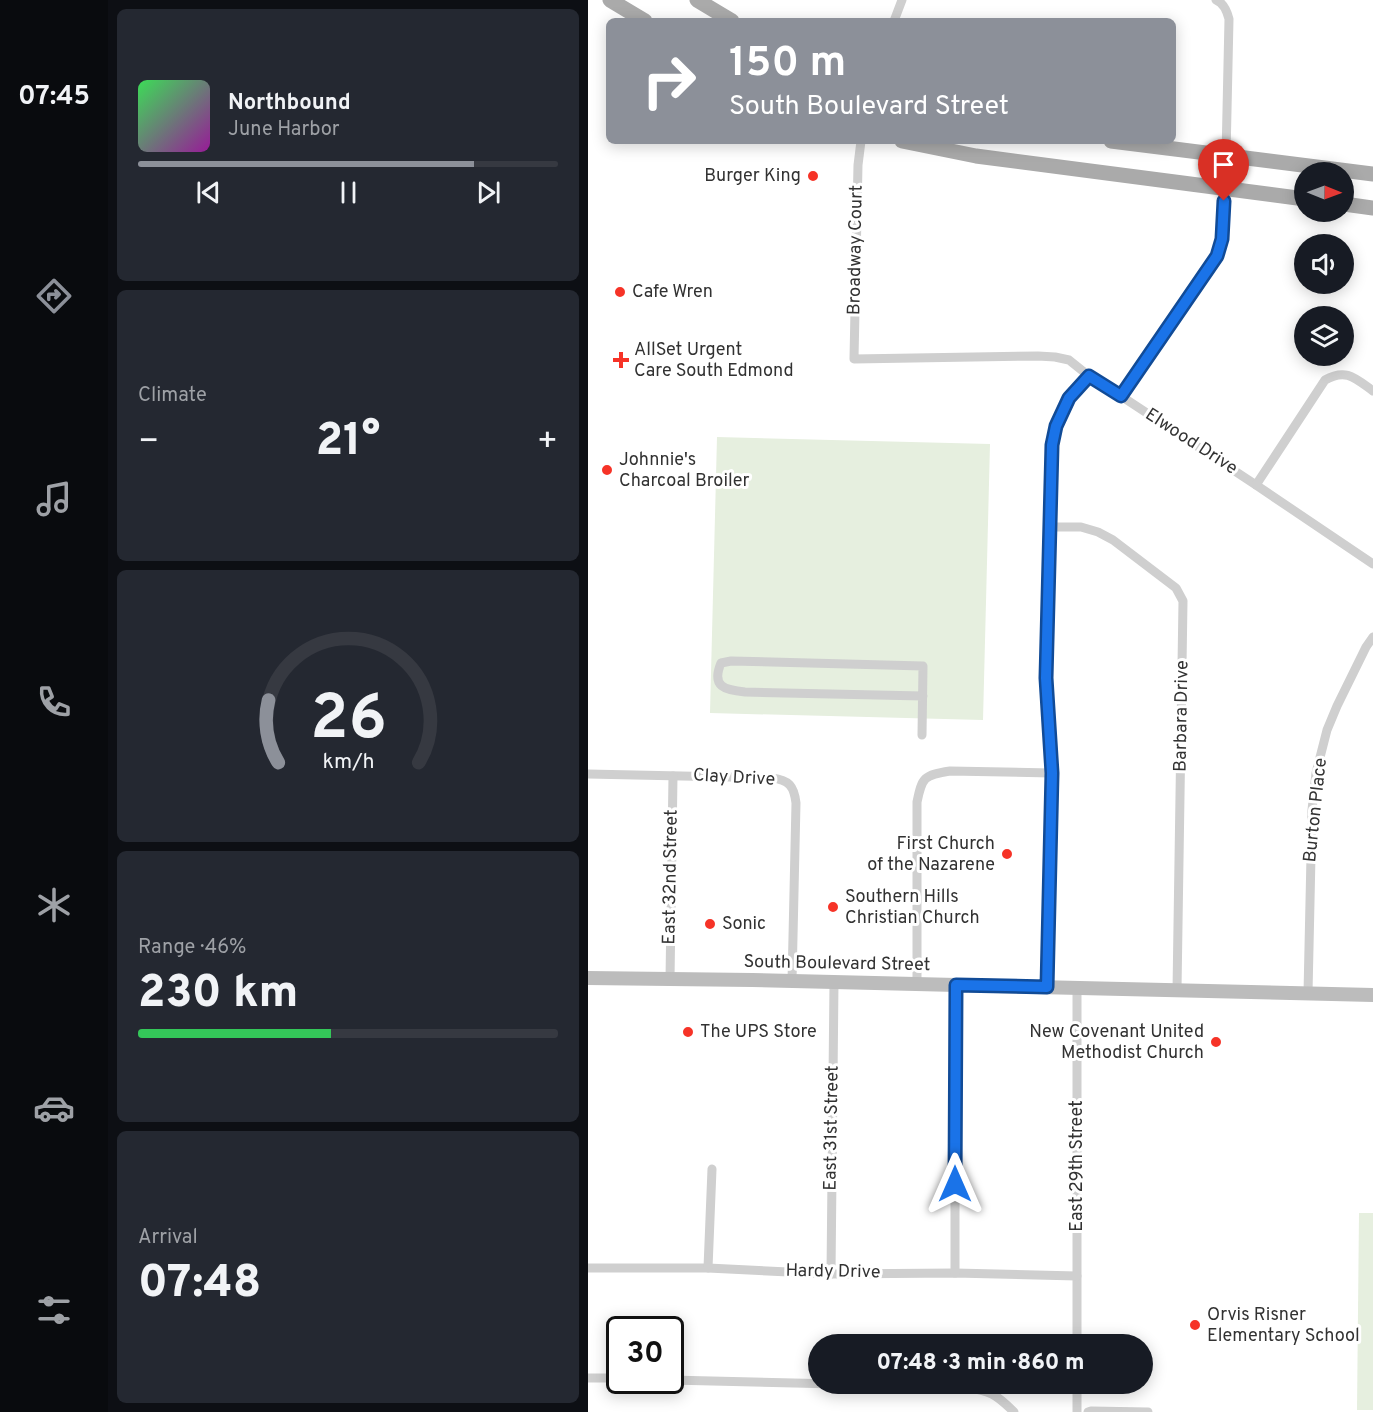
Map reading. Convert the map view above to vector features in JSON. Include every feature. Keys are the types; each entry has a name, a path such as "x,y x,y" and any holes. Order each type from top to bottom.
{"main road":[{"path":"610,0 640,18"},
{"path":"697,0 727,18"},
{"path":"917,144 986,158 1294,198"},
{"path":"1134,144 1373,174"},
{"path":"1354,205 1373,208"},
{"name":"South Boulevard Street","path":"588,978 1373,995"}],"street":[{"path":"895,18 902,0"},
{"path":"1121,396 1217,256 1222,239 1229,19 1221,2 1216,0"},
{"name":"Broadway Court","path":"854,359 858,165 861,144"},
{"name":"Elwood Drive","path":"854,359 1055,357 1069,360 1089,376 1373,564"},
{"path":"1256,485 1325,380 1336,374 1343,374 1354,377 1373,391"},
{"path":"1047,987 1052,773 1046,678 1052,445 1056,426 1069,398 1089,376"},
{"name":"Barbara Drive","path":"1050,527 1081,527 1113,540 1176,588 1183,601 1177,990"},
{"name":"Burton Place","path":"1308,993 1312,820 1316,773 1336,706 1373,637"},
{"path":"922,735 923,696 923,666 730,661 721,663 717,672 720,684 726,690 923,696"},
{"path":"918,984 917,802 921,784 926,777 950,771 1052,773"},
{"name":"Clay Drive","path":"588,774 778,779 788,783 793,789 796,803 792,981"},
{"name":"East 32nd Street","path":"670,979 673,776"},
{"name":"East 31st Street","path":"831,1274 834,982"},
{"path":"955,1273 956,985"},
{"name":"East 29th Street","path":"1077,988 1077,1334"},
{"path":"708,1268 712,1169"},
{"name":"Hardy Drive","path":"588,1268 708,1268 831,1274 955,1273 1077,1276"},
{"path":"588,1378 606,1378"},
{"path":"684,1380 964,1387 988,1391 1014,1412"},
{"path":"1077,1394 1077,1412"},
{"path":"1088,1412 1148,1412"}],"green space":[{"path":"717,437 990,444 983,720 710,713"},
{"path":"1359,1213 1373,1213 1373,1410 1357,1410"}],"place":[{"name":"Burger King","path":"813,176"},
{"name":"Cafe Wren","path":"620,292"},
{"name":"AllSet Urgent Care South Edmond","path":"621,360"},
{"name":"Johnnie's Charcoal Broiler","path":"607,470"},
{"name":"First Church of the Nazarene","path":"1007,854"},
{"name":"Southern Hills Christian Church","path":"833,907"},
{"name":"Sonic","path":"710,924"},
{"name":"The UPS Store","path":"688,1032"},
{"name":"New Covenant United Methodist Church","path":"1216,1042"},
{"name":"Orvis Risner Elementary School","path":"1195,1325"}],"route":[{"path":"955,1184 956,985 1047,987 1052,773 1046,678 1052,445 1056,426 1069,398 1089,376 1121,396 1217,256 1222,239 1224,201"}]}
